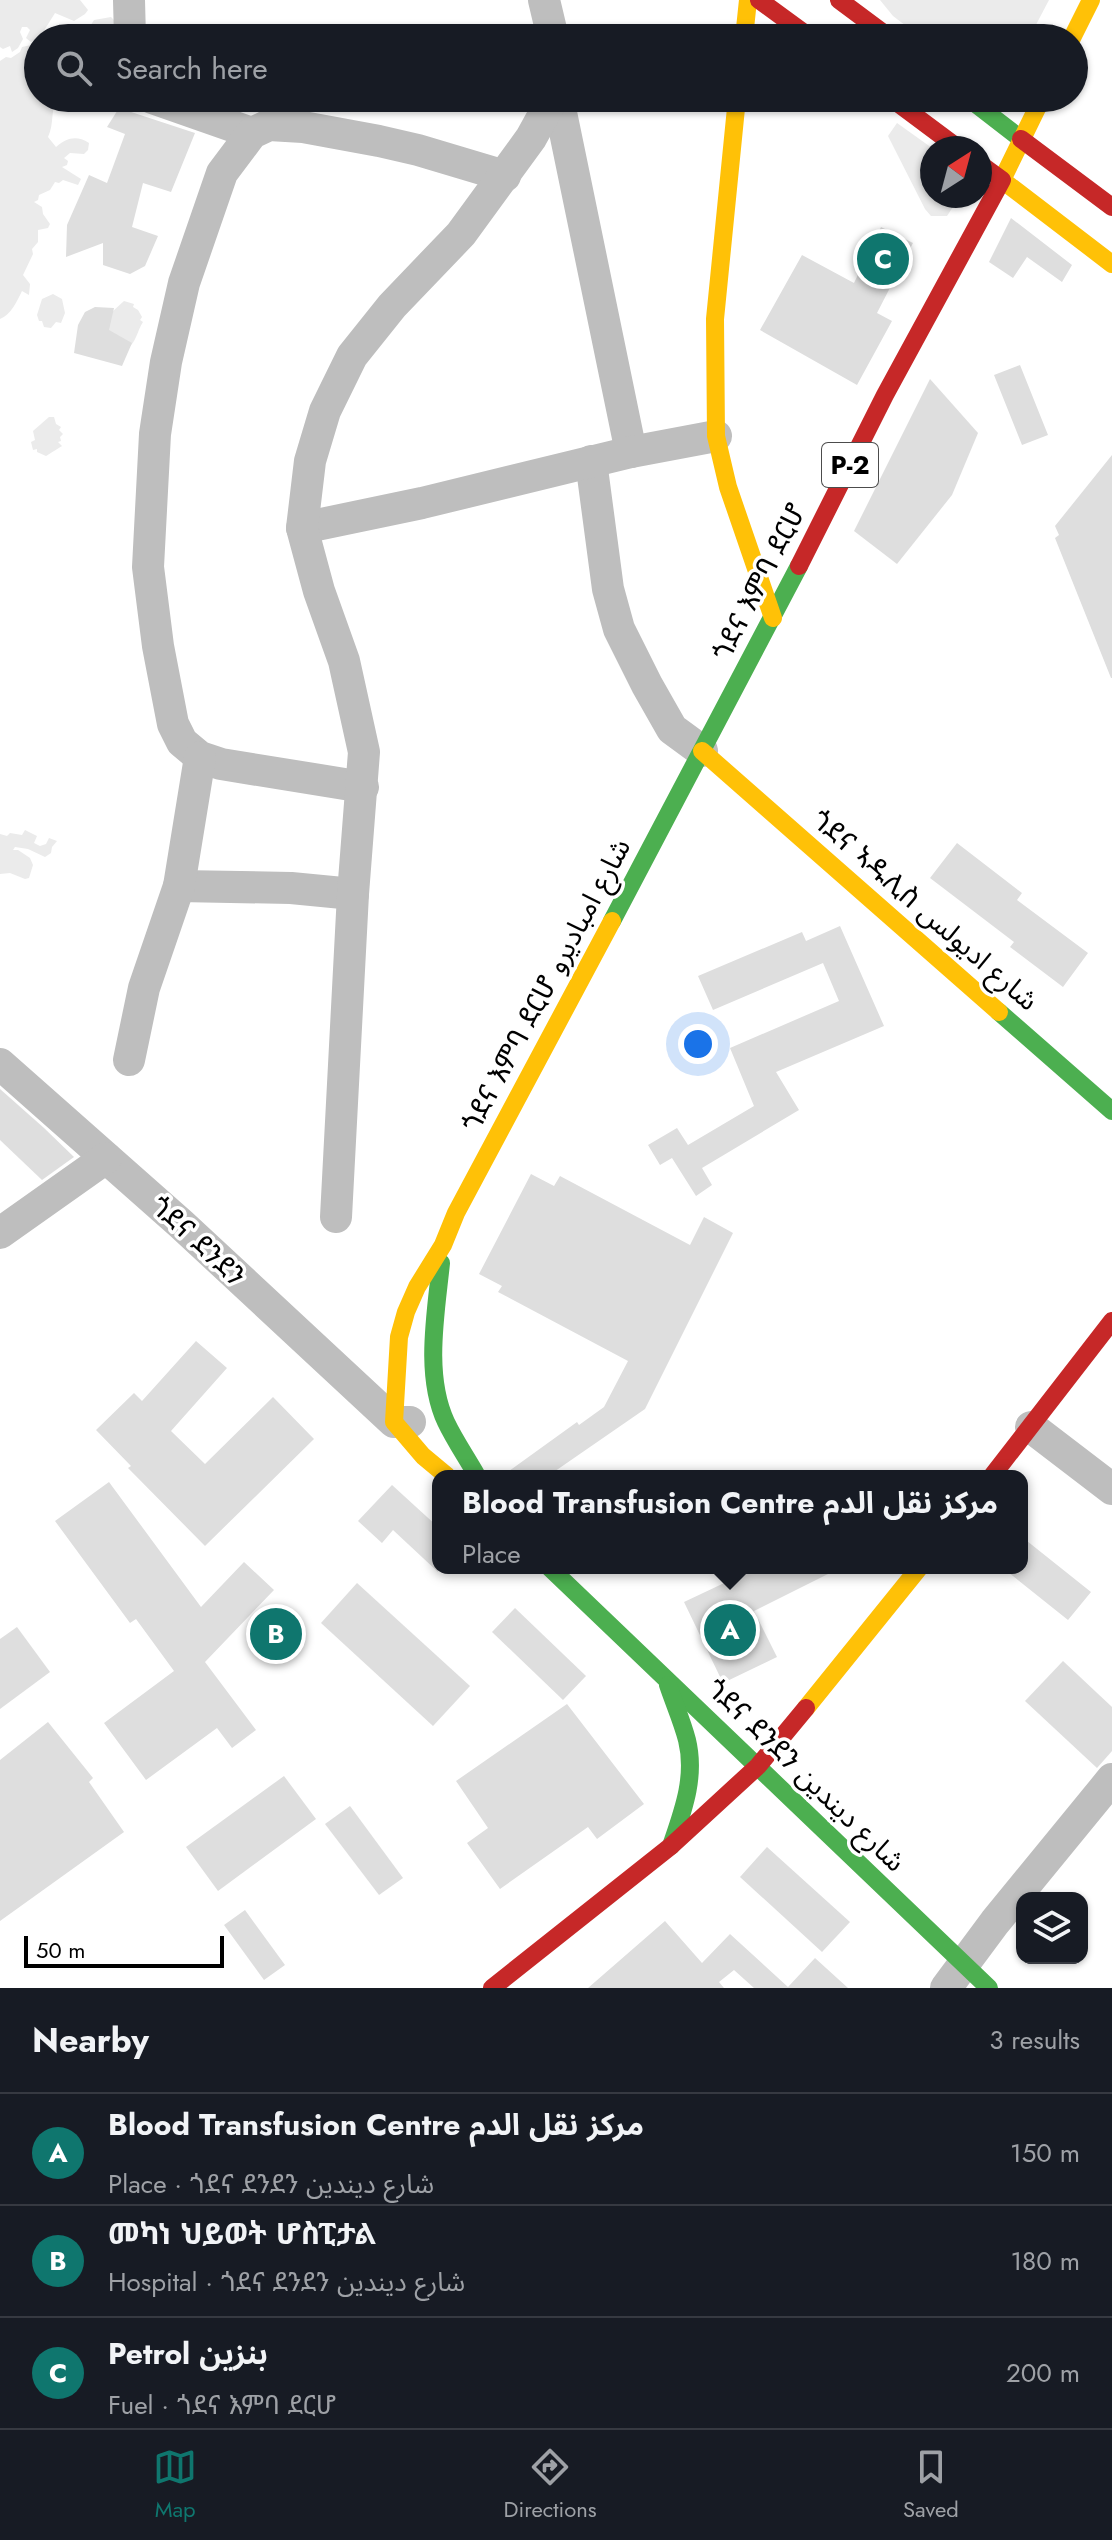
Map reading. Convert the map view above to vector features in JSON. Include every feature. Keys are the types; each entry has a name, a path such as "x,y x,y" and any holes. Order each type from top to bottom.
{"main road":[{"path":"745,24 748,0"},
{"path":"759,0 792,24"},
{"path":"839,0 871,24"},
{"path":"1079,24 1091,0"},
{"path":"735,112 715,319 716,436 728,487 773,618"},
{"path":"910,112 942,136"},
{"path":"986,112 1112,207"},
{"name":"ጎደና እምባ ደርሆ","path":"702,751 1035,112"},
{"path":"992,173 1112,264"},
{"name":"ጎደና ኣዱሊስ شارع اديولس","path":"702,751 1112,1111"},
{"name":"ጎደና እምባ ደርሆ شارع امباديرو","path":"395,1380 399,1337 417,1287 443,1245 456,1213 702,751"},
{"name":"ጎደና እምባ ደርሆ شارع امباديرو","path":"437,1386 432,1350 443,1245"},
{"path":"997,1470 1112,1321"},
{"path":"395,1380 394,1422 423,1456 440,1470"},
{"path":"437,1386 445,1420 474,1470"},
{"name":"ጎደና ደንደን شارع ديندين","path":"556,1574 758,1766 955,1976 989,1988"},
{"path":"492,1988 671,1846 758,1766 914,1574"},
{"path":"666,1679 688,1746 691,1774 686,1803 671,1846"}],"street":[{"path":"129,0 130,24"},
{"path":"544,0 550,24"},
{"path":"192,112 252,133"},
{"path":"336,1217 353,894 364,752 344,661 319,591 302,528 310,461 325,411 352,356 392,306 461,234 505,176 547,112"},
{"path":"559,112 631,452"},
{"path":"363,787 221,764 200,757 182,742 173,724 158,646 148,567 155,434 166,362 184,283 222,173 252,133 269,125 303,127 418,150 505,176"},
{"path":"302,528 422,503 631,452 716,436"},
{"path":"591,461 608,589 619,629 672,729 702,751"},
{"path":"129,1060 144,988 179,886 200,757"},
{"path":"179,886 291,888 353,894"},
{"name":"ጎደና ደንደን","path":"0,1064 394,1422"},
{"path":"0,1233 106,1158"},
{"path":"353,1383 395,1380 437,1386"},
{"path":"394,1422 445,1420"},
{"path":"1031,1427 1112,1489"},
{"path":"955,1976 1112,1779"}],"shaded area":[{"path":"0,0 80,0 88,10 74,21 55,13 48,24 24,24 20,32 23,39 18,48 12,52 10,46 0,47"},
{"path":"880,0 1049,0 1036,24 904,24"},
{"path":"111,17 116,22 91,24 94,20"},
{"path":"22,47 24,112 53,112 48,137 56,147 72,139 89,143 84,154 70,153 64,158 68,161 62,167 81,179 78,185 63,180 55,182 34,202 42,207 50,224 48,228 38,230 38,242 32,249 33,254 23,275 30,284 29,295 22,291 10,311 0,319 0,61 11,58"},
{"path":"897,123 920,139 920,199 888,136"},
{"path":"952,208 947,216 931,216 925,209"},
{"path":"53,294 62,299 65,313 61,323 56,322 51,328 44,327 37,315 42,299"},
{"path":"124,301 134,304 143,322 134,341 126,349 106,333 112,312"},
{"path":"49,417 54,417 63,434 58,442 62,446 46,456 37,449 33,450 31,442 35,440 33,431"},
{"path":"25,830 37,836 34,843 40,846 46,844 49,838 57,841 51,853 45,857 15,847 13,850 30,858 33,865 29,878 0,874 0,834 22,835"}],"building":[{"path":"116,112 131,112 195,133 171,192 143,183 132,227 158,236 145,266 130,274 103,265 103,243 66,257 67,225 89,175 107,183 125,134 107,127"},
{"path":"1011,218 1072,265 1062,282 1027,257 1013,278 989,262"},
{"path":"881,227 913,243 877,313 892,321 857,385 760,330 802,255 854,283"},
{"path":"95,307 114,308 109,330 132,343 122,366 74,353 78,325 85,312"},
{"path":"1020,365 1048,435 1022,445 994,375"},
{"path":"930,379 978,433 952,495 897,564 854,531"},
{"path":"1112,455 1111,678 1055,538 1059,535 1055,526"},
{"path":"957,843 1022,893 1017,900 1088,953 1063,987 1010,947 1014,942 930,878"},
{"path":"840,926 884,1026 776,1072 799,1110 702,1168 712,1185 696,1196 672,1158 660,1165 648,1145 677,1128 688,1145 754,1106 730,1048 839,1001 823,963 713,1010 698,976 802,932 806,941"},
{"path":"0,1089 74,1157 42,1180 0,1140"},
{"path":"531,1174 554,1186 560,1176 690,1245 704,1217 733,1233 645,1409 557,1470 510,1470 577,1422 579,1425 604,1407 628,1361 498,1292 502,1286 479,1274"},
{"path":"196,1341 227,1368 171,1431 205,1464 273,1397 314,1439 205,1546 128,1468 131,1466 96,1430 134,1393 142,1401"},
{"path":"109,1482 201,1607 244,1562 274,1590 205,1662 256,1730 232,1748 217,1728 146,1780 104,1723 174,1671 136,1619 130,1623 55,1521"},
{"path":"392,1485 432,1522 432,1566 393,1530 382,1543 358,1521"},
{"path":"1028,1542 1091,1592 1068,1620 1010,1574 1028,1574"},
{"path":"743,1574 828,1574 754,1611 777,1657 723,1683 684,1602"},
{"path":"357,1583 470,1686 433,1726 321,1623"},
{"path":"515,1608 586,1676 563,1700 492,1632"},
{"path":"17,1627 50,1672 0,1709 0,1639"},
{"path":"1063,1661 1112,1707 1112,1751 1097,1768 1025,1701"},
{"path":"567,1704 644,1804 597,1839 588,1827 500,1889 467,1843 488,1828 456,1781"},
{"path":"48,1722 93,1778 89,1782 124,1832 0,1921 0,1760"},
{"path":"284,1776 316,1819 218,1891 186,1847"},
{"path":"350,1806 403,1878 379,1895 325,1824"},
{"path":"767,1847 850,1922 822,1952 740,1877"},
{"path":"245,1910 285,1965 264,1980 224,1925"},
{"path":"665,1921 702,1963 730,1934 788,1987 815,1958 848,1988 754,1988 734,1970 719,1982 724,1988 588,1988"}],"traffic: fast":[{"path":"986,112 1021,139"},
{"path":"612,921 799,566"},
{"path":"999,1012 1112,1111"},
{"path":"441,1263 433,1344 435,1384 446,1422 473,1470"},
{"path":"556,1574 989,1988"},
{"path":"668,1685 687,1740 690,1767 687,1794 671,1846"}],"traffic: slow":[{"path":"745,24 748,0"},
{"path":"1079,24 1091,0"},
{"path":"736,112 715,319 716,436 728,487 773,618"},
{"path":"1035,112 1002,180 1112,264"},
{"path":"702,751 999,1012"},
{"path":"440,1470 423,1456 394,1422 399,1337 406,1312 612,921"},
{"path":"806,1708 914,1574"}],"traffic: jam":[{"path":"759,0 792,24"},
{"path":"839,0 871,24"},
{"path":"910,112 942,136"},
{"path":"1021,139 1112,207"},
{"path":"992,173 1002,180 992,198"},
{"path":"799,566 885,395 987,208"},
{"path":"997,1470 1112,1321"},
{"path":"492,1988 671,1846 758,1766 806,1708"}],"place":[{"name":"Petrol بنزين","path":"883,259"},
{"name":"Blood Transfusion Centre مركز نقل الدم","path":"730,1630"},
{"name":"መካነ ህይወት ሆስፒታል","path":"276,1634"}]}
